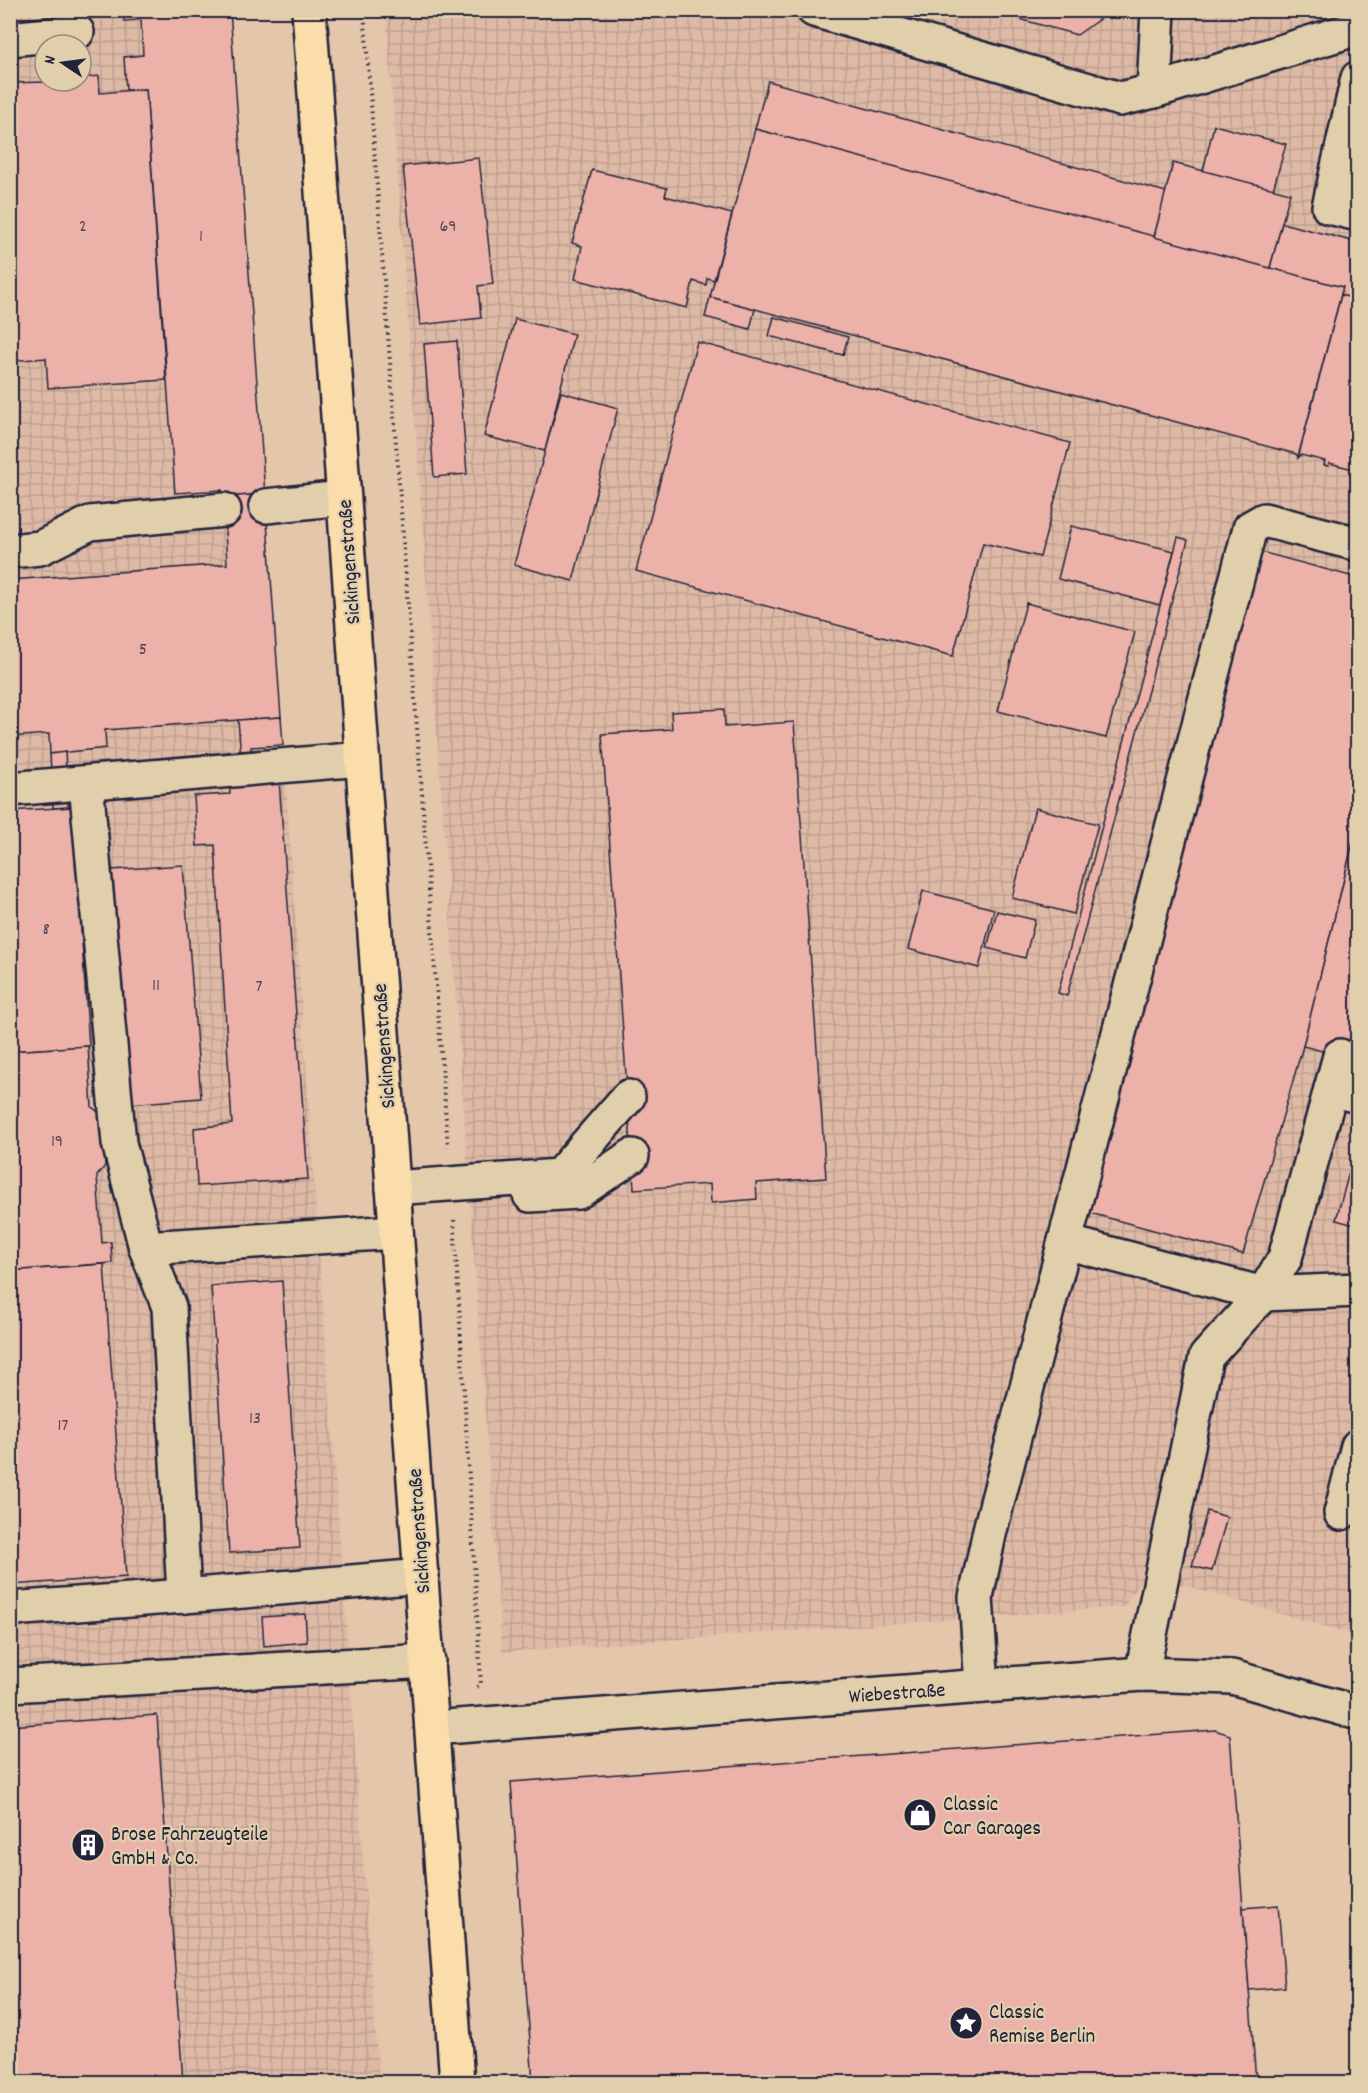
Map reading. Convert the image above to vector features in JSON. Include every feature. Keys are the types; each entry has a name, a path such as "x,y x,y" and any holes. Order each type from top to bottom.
{"main road":[{"name":"Sickingenstraße","path":"309,10 457,2082"}],"street":[{"path":"814,10 1120,99 1154,91 1358,28"},
{"path":"1154,91 1158,10"},
{"path":"10,39 77,32"},
{"path":"1336,218 1358,78"},
{"path":"266,506 343,498"},
{"path":"10,552 40,548 90,523 224,510"},
{"path":"982,1686 976,1597 990,1530 1250,528 1264,519 1358,544"},
{"path":"10,789 362,759"},
{"path":"86,783 119,1143 146,1248 169,1307 184,1596"},
{"path":"1142,1674 1206,1357 1263,1294 1285,1258 1344,1093 1340,1056"},
{"path":"146,1248 395,1208 452,1192 559,1176 628,1097"},
{"path":"452,1192 578,1192 632,1156"},
{"path":"1065,1242 1263,1294 1358,1290"},
{"path":"1341,1513 1358,1446"},
{"path":"10,1608 422,1576"},
{"path":"10,1685 428,1661"},
{"name":"Wiebestraße","path":"432,1728 1142,1674 1232,1677 1358,1713"}],"path":[{"path":"364,10 452,1192 481,1683"}],"shaded area":[{"path":"11,11 230,11 379,2082 11,2082"},
{"path":"386,11 1357,11 1357,1636 1146,1574 1124,1607 502,1652"}],"building":[{"path":"123,10 230,10 265,494 223,497 222,490 175,493 146,89 126,90 124,57 143,55 141,20 124,21"},
{"path":"987,10 1112,10 1077,35"},
{"path":"99,76 100,93 146,89 166,380 48,388 46,358 10,361 10,83 33,82 33,93 93,93 93,77"},
{"path":"768,81 1166,192 1154,237 755,129"},
{"path":"1214,125 1286,144 1273,190 1203,171"},
{"path":"755,129 1343,287 1298,457 1296,454 710,297"},
{"path":"479,158 493,284 478,286 481,318 420,325 403,166"},
{"path":"1173,163 1290,193 1270,268 1154,237"},
{"path":"592,170 667,188 665,196 732,214 714,280 707,278 706,285 693,281 687,308 575,279 582,246 572,243"},
{"path":"1282,223 1352,241 1353,238 1358,240 1358,300 1341,295 1343,287 1270,268"},
{"path":"1341,295 1358,300 1356,473 1351,472 1353,469 1329,463 1328,466 1324,465 1325,461 1301,455 1298,458"},
{"path":"710,297 755,309 750,329 705,317"},
{"path":"774,317 848,337 843,355 769,336"},
{"path":"515,319 574,334 545,451 484,436"},
{"path":"457,341 467,474 434,477 424,344"},
{"path":"697,342 1070,443 1040,557 983,543 953,656 636,571"},
{"path":"561,392 618,408 573,581 514,565"},
{"path":"265,494 281,717 105,730 106,748 50,754 49,734 10,737 10,580 227,564 223,497"},
{"path":"1071,526 1174,551 1160,605 1058,579"},
{"path":"1178,537 1188,540 1067,996 1058,993"},
{"path":"1261,552 1358,578 1358,787 1353,804 1358,805 1358,822 1303,1046 1243,1254 1086,1212 1226,648 1236,650"},
{"path":"1026,603 1135,632 1106,738 998,711"},
{"path":"724,709 725,727 794,722 826,1178 756,1183 757,1199 711,1203 710,1184 634,1189 602,734 672,729 671,712"},
{"path":"281,717 283,745 251,747 253,782 243,783 238,720"},
{"path":"65,752 68,807 53,808 50,754"},
{"path":"279,780 308,1179 197,1186 194,1128 232,1124 215,845 197,846 194,796 230,794 229,784"},
{"path":"73,807 89,1046 10,1051 10,811"},
{"path":"1035,808 1098,824 1074,914 1012,898"},
{"path":"1358,822 1358,1008 1345,1057 1303,1046"},
{"path":"183,865 201,1098 129,1104 112,870"},
{"path":"923,891 994,909 979,968 908,949"},
{"path":"997,911 1035,920 1025,958 987,948"},
{"path":"88,1046 92,1107 101,1114 105,1166 97,1176 102,1243 111,1242 112,1263 10,1271 10,1051"},
{"path":"1358,1139 1358,1226 1336,1220"},
{"path":"104,1264 126,1577 10,1585 10,1271"},
{"path":"282,1281 300,1548 229,1553 211,1286"},
{"path":"1207,1511 1227,1517 1212,1571 1192,1566"},
{"path":"305,1614 307,1642 264,1646 262,1617"},
{"name":"Brose Fahrzeugteile GmbH & Co.","path":"157,1715 183,2082 10,2082 10,1726"},
{"path":"1215,1730 1230,1735 1256,2082 533,2082 511,1782"},
{"path":"1278,1905 1285,1987 1249,1990 1243,1908"}],"place":[{"name":"Classic Car Garages","path":"920,1815"},
{"name":"Brose Fahrzeugteile GmbH & Co.","path":"88,1845"},
{"name":"Classic Remise Berlin","path":"966,2023"}]}
